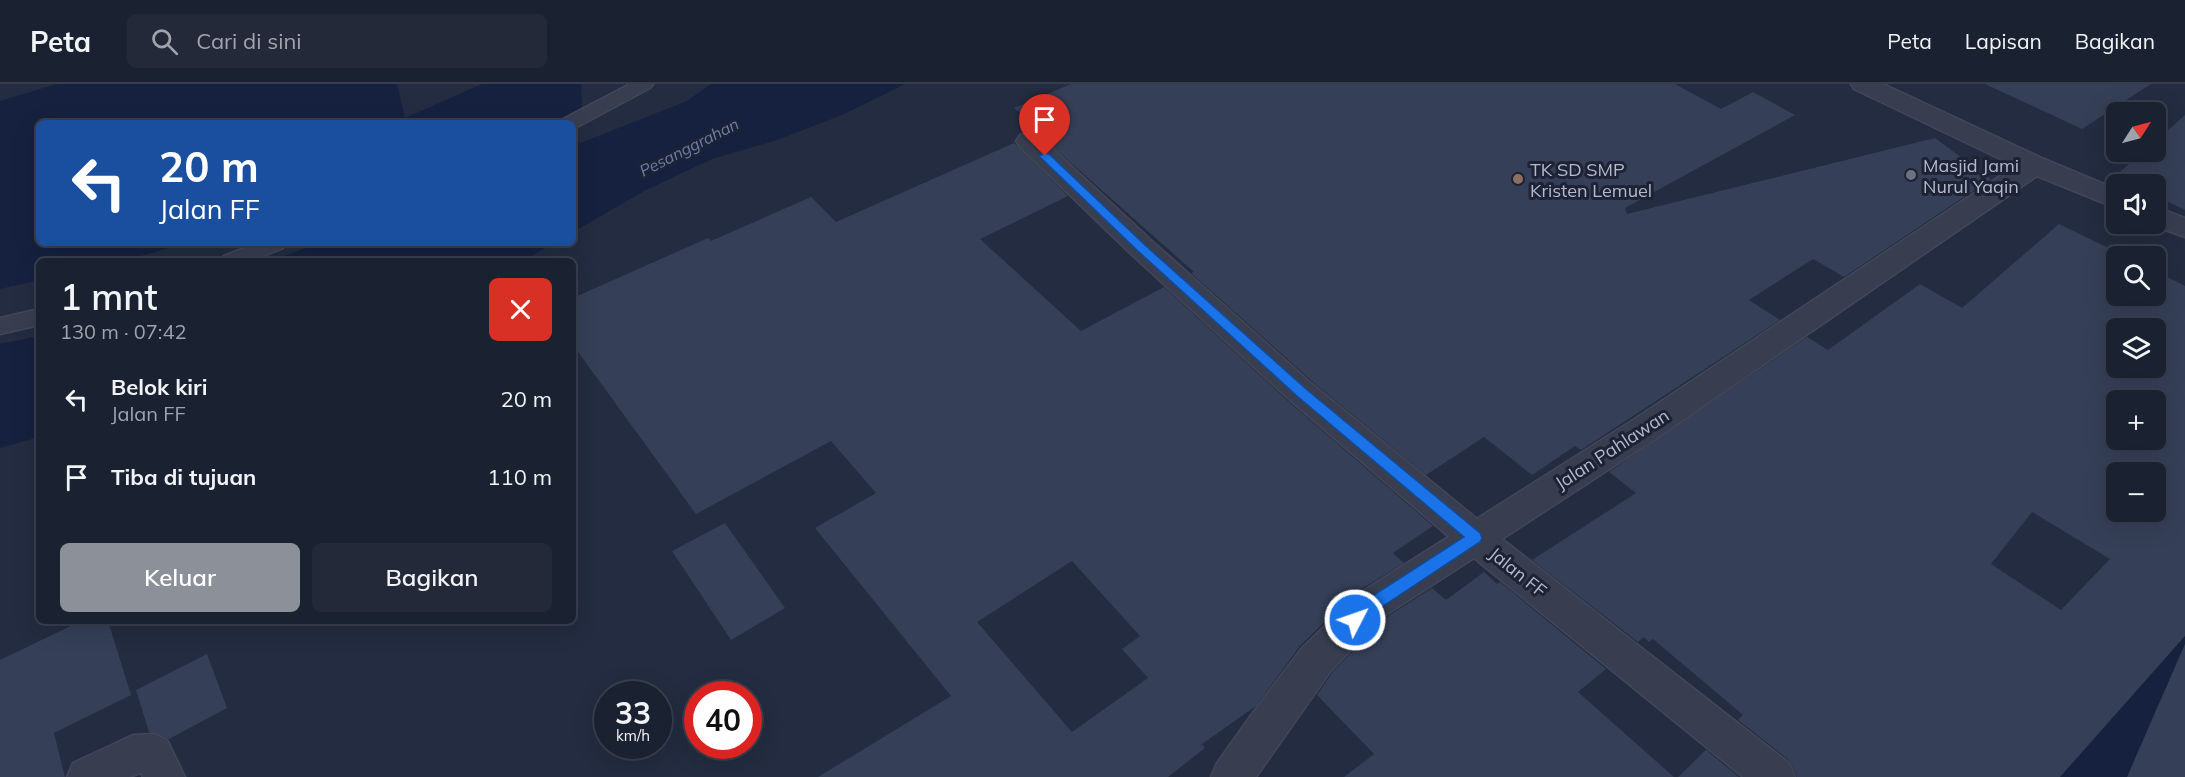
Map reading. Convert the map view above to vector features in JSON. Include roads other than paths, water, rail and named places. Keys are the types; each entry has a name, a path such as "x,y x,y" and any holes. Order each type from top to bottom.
{"street":[{"path":"1863,84 2035,165 2106,195"},
{"name":"Jalan FF","path":"1029,141 1142,248 1301,392 1475,538 1774,777"},
{"name":"Jalan Pahlawan","path":"1232,777 1316,660 1368,607 1645,429 2035,165"},
{"path":"2166,220 2185,228"},
{"path":"88,777 148,765"}],"lane":[{"path":"576,120 644,84"},
{"path":"238,258 268,246"},
{"path":"0,326 36,318"}],"water":[{"path":"57,84 397,84 405,118 482,84 581,84 582,115 567,120 36,120 36,246 176,246 134,258 36,258 36,281 0,289 0,101"},
{"name":"Pesanggrahan","path":"711,84 905,84 842,115 777,140 712,159 646,190 576,230 576,145 687,101"},
{"path":"311,246 549,246 528,258 279,258"},
{"path":"36,337 36,438 0,448 0,344"}],"waterway":[{"path":"2080,777 2185,592"}],"place":[{"name":"Masjid Jami Nurul Yaqin","path":"1911,175"},
{"name":"TK SD SMP Kristen Lemuel","path":"1518,179"}]}
